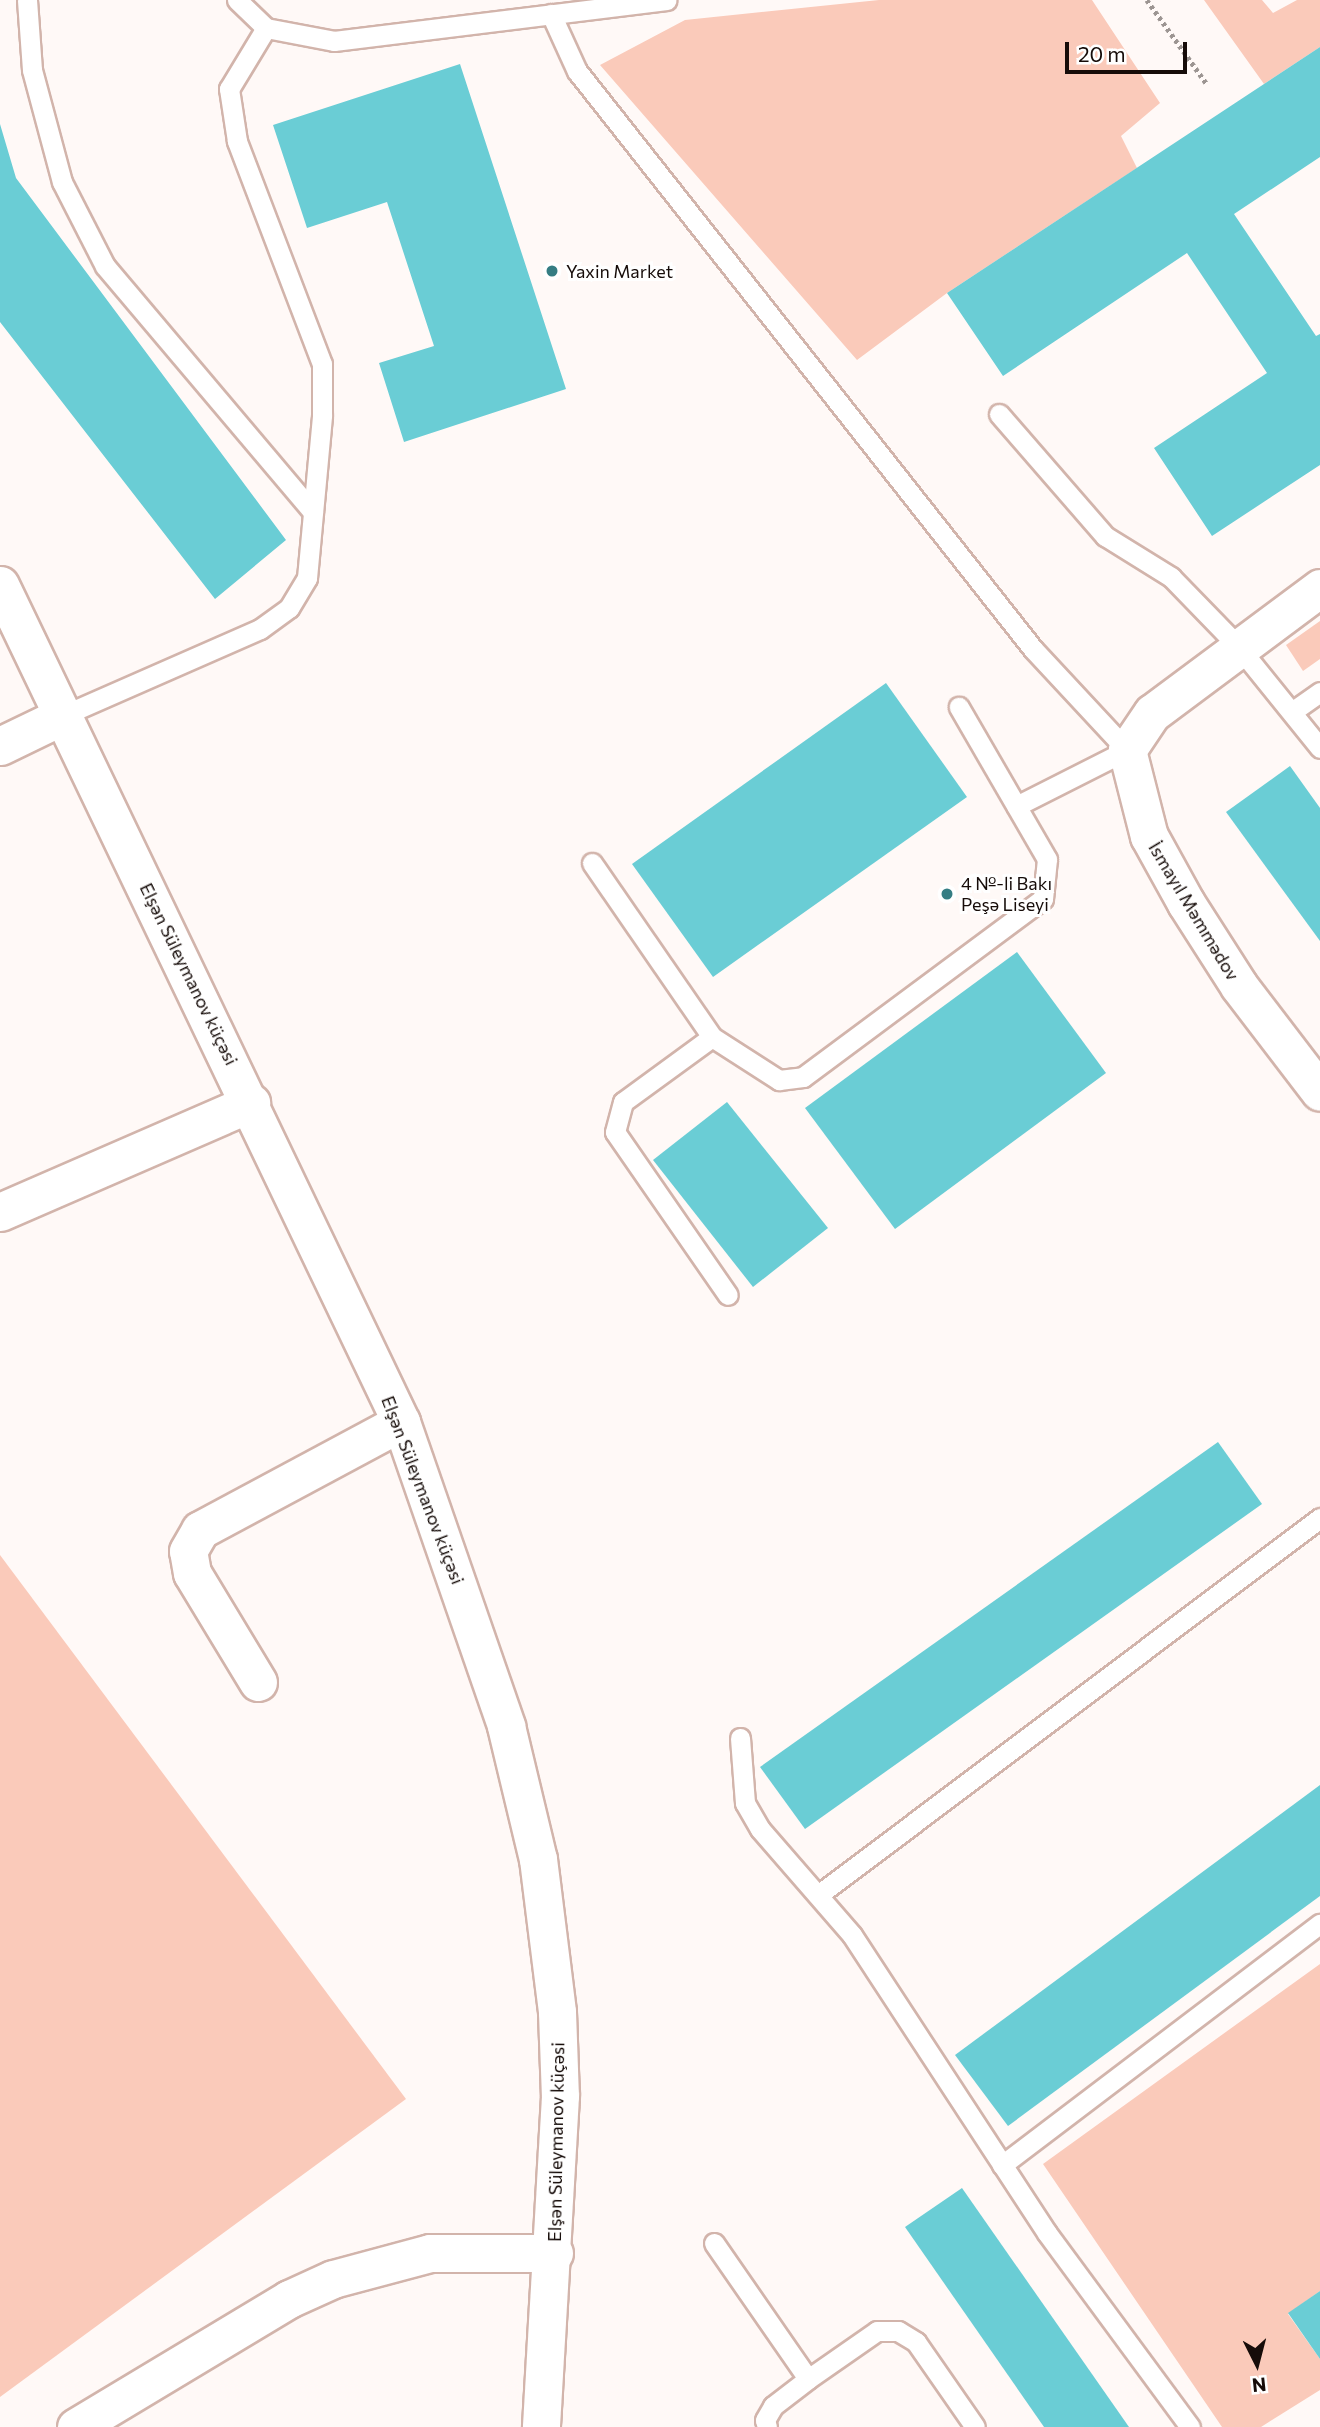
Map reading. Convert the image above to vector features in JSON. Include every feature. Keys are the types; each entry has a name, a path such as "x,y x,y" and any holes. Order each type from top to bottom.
{"street":[{"name":"Elşən Süleymanov küçəsi","path":"0,585 251,1103 401,1422 506,1726 538,1859 549,1926 558,2036 554,2253 541,2427"},
{"path":"1127,750 1152,713 1237,645 1320,588"},
{"path":"0,746 64,715"},
{"name":"İsmayıl Məmmədov","path":"1127,750 1149,836 1186,903 1238,986 1320,1092"},
{"path":"0,1212 251,1103"},
{"path":"258,1682 192,1573 188,1551 200,1530 401,1422"},
{"path":"76,2427 289,2299 333,2279 430,2253 554,2253"}],"lane":[{"path":"27,0 33,70 62,182 104,266 313,512"},
{"path":"237,0 266,28 334,41 666,0"},
{"path":"551,14 577,71 1033,649 1127,750 1016,806"},
{"path":"64,715 260,629 289,608 307,578 322,364 237,141 229,89 266,28"},
{"path":"999,414 1105,536 1171,577 1237,645 1293,711 1320,748"},
{"path":"1293,711 1320,692"},
{"path":"593,863 712,1037 779,1080 803,1077 1043,899 1047,859 959,708"},
{"path":"712,1037 623,1102 615,1132 728,1295"},
{"path":"818,1895 1320,1518"},
{"path":"740,1738 745,1803 760,1829 852,1935 1002,2165 1190,2427"},
{"path":"1002,2165 1320,1924"},
{"path":"714,2243 808,2379"},
{"path":"767,2427 765,2420 773,2406 808,2379 877,2332 898,2331 916,2342 975,2427"}],"path":[{"path":"1147,0 1207,84"}],"shaded area":[{"path":"879,0 1092,0 1160,103 1121,136 1137,168 947,293 857,360 600,65 685,20"},
{"path":"1204,0 1262,0 1273,13 1297,0 1320,0 1320,47 1264,84"},
{"path":"1320,621 1320,659 1303,671 1286,645"},
{"path":"0,1555 406,2099 0,2397"},
{"path":"1320,1964 1320,2291 1288,2314 1320,2359 1320,2390 1261,2427 1222,2427 1043,2164"}],"building":[{"path":"1320,47 1320,157 1234,214 1316,336 1320,334 1320,465 1212,536 1154,448 1267,373 1187,253 1003,376 947,293"},
{"path":"460,64 566,389 404,442 379,363 434,346 387,202 307,228 273,125"},
{"path":"0,124 16,178 286,540 215,599 0,322"},
{"path":"886,683 967,797 713,977 632,864"},
{"path":"1290,766 1320,808 1320,941 1226,812"},
{"path":"1017,952 1106,1073 895,1229 805,1108"},
{"path":"727,1102 828,1228 753,1287 653,1160"},
{"path":"1218,1442 1262,1504 805,1829 760,1767"},
{"path":"1320,1785 1320,1896 1008,2126 955,2055"},
{"path":"962,2188 1129,2427 1044,2427 905,2227"},
{"path":"1320,2291 1320,2359 1288,2313"}],"place":[{"name":"Yaxin Market","path":"552,271"},
{"name":"4 №-li Bakı Peşə Liseyi","path":"947,894"}]}
